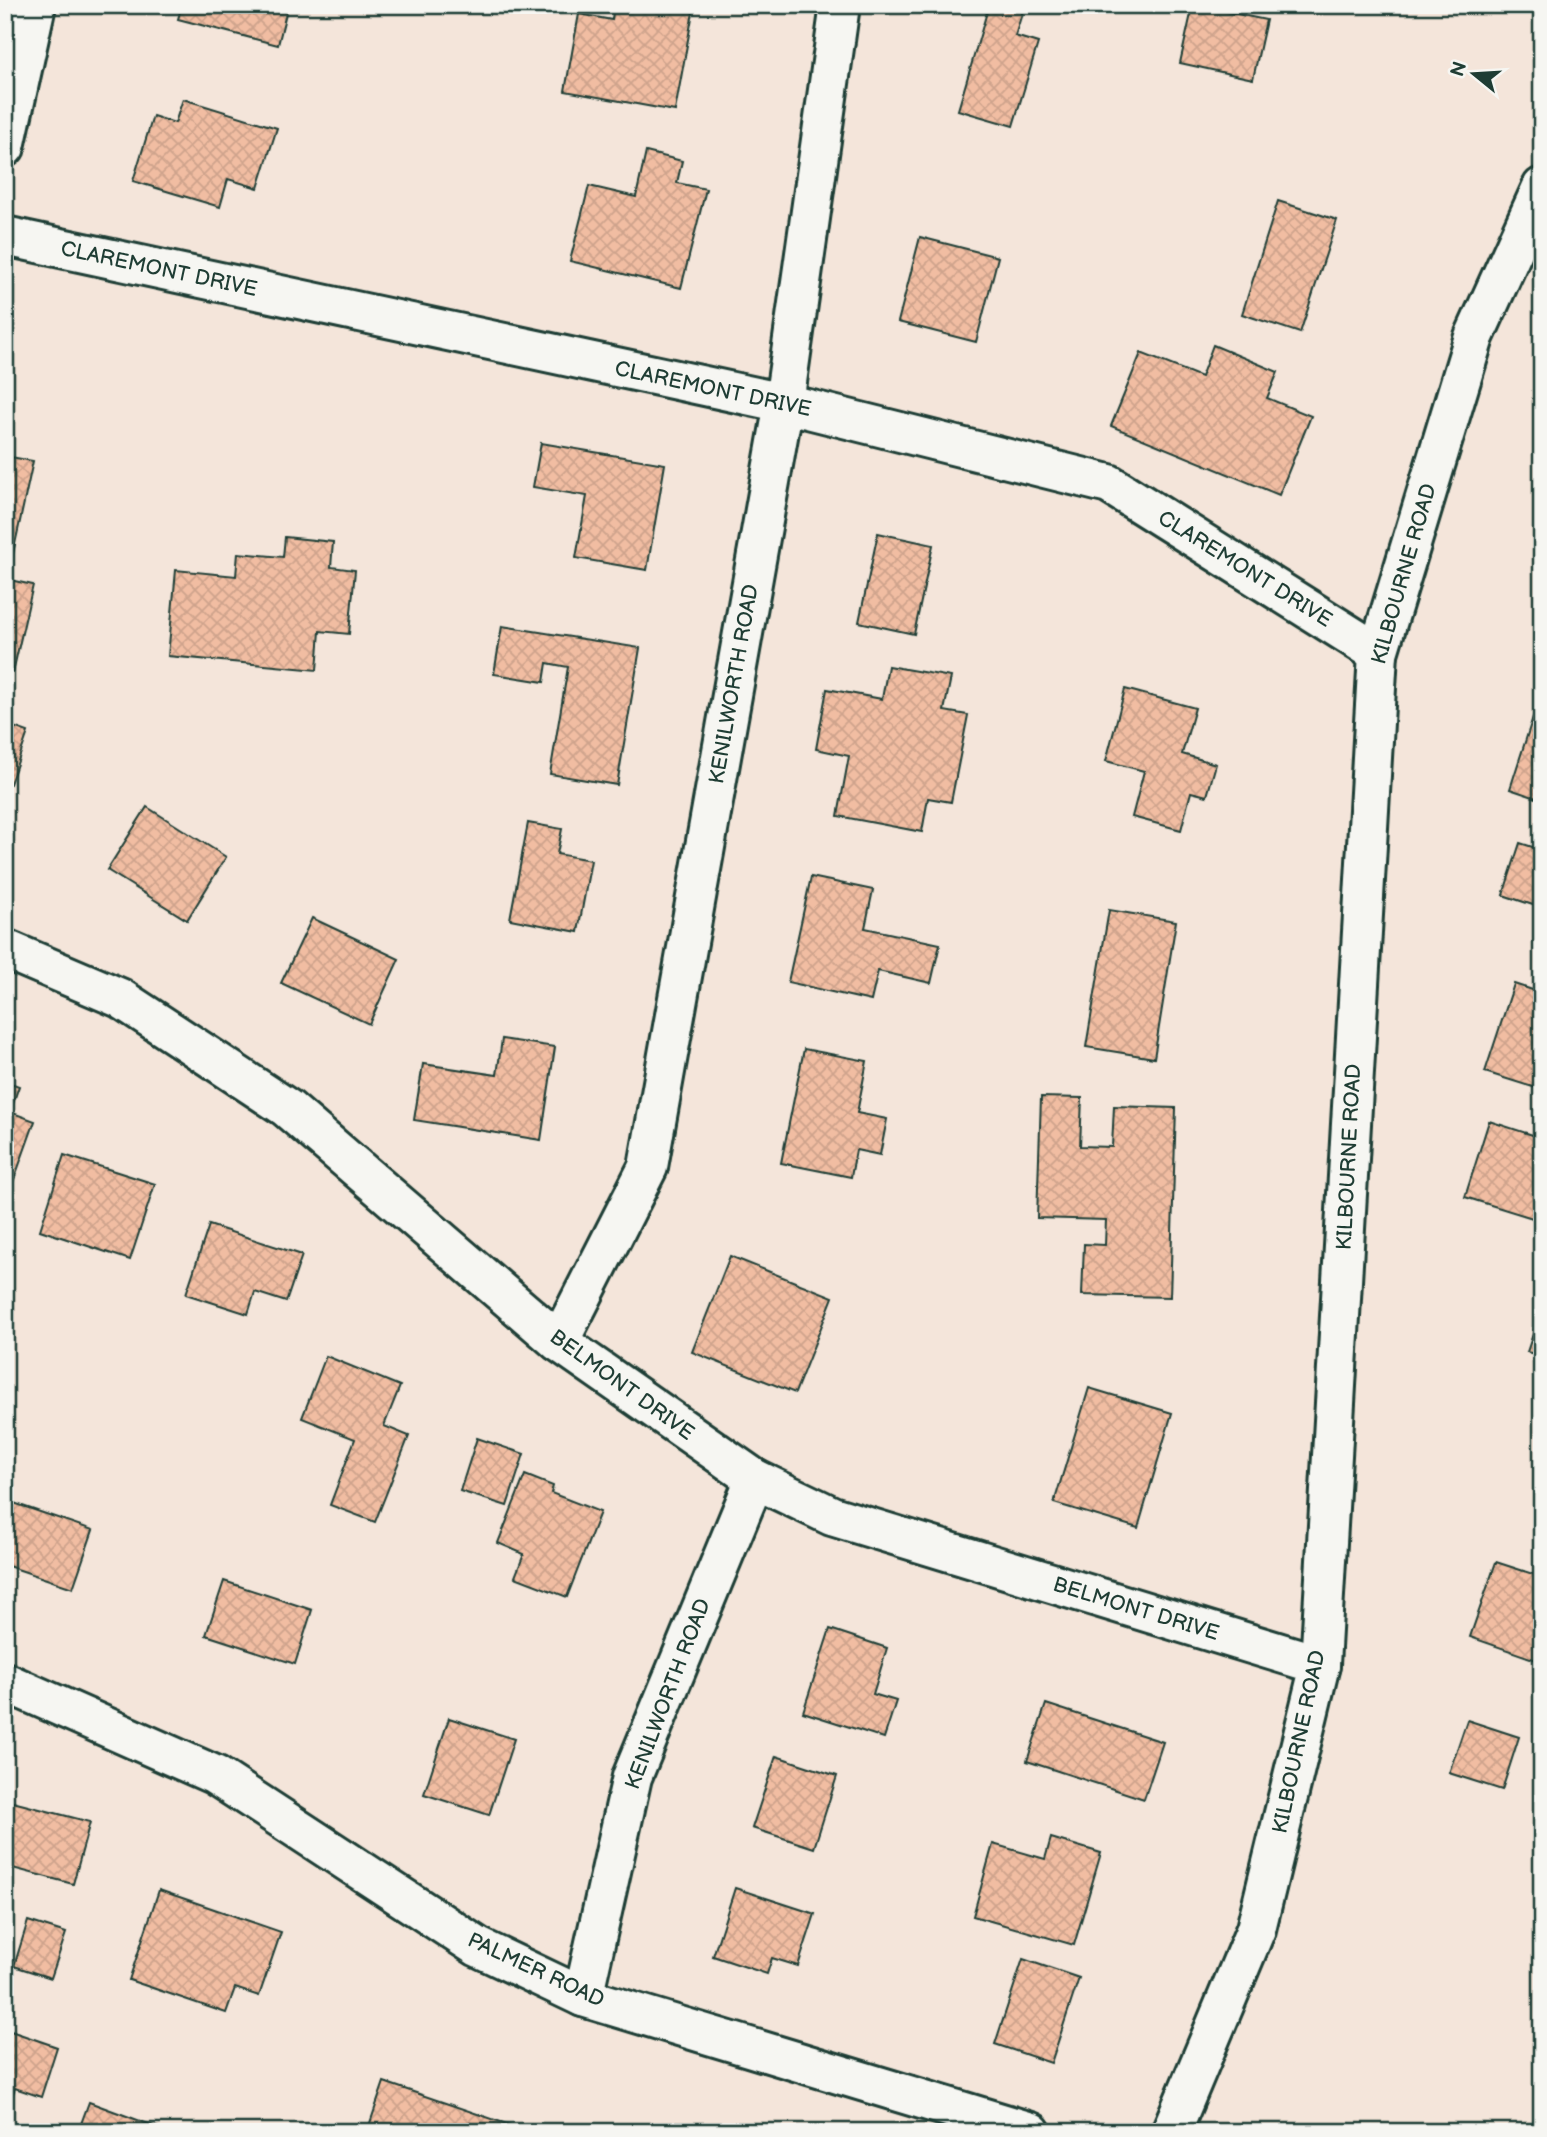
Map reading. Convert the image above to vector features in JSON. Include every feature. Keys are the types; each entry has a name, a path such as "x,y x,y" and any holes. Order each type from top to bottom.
{"street":[{"path":"5,147 36,5"},
{"name":"KENILWORTH ROAD","path":"559,1342 648,1167 784,403 841,5"},
{"name":"KILBOURNE ROAD","path":"1171,2132 1256,1929 1320,1665 1378,653 1474,337 1542,187"},
{"name":"CLAREMONT DRIVE","path":"5,236 784,403 1109,484 1378,653"},
{"name":"BELMONT DRIVE","path":"5,949 120,998 286,1108 559,1342 755,1479 832,1516 1320,1665"},
{"name":"KENILWORTH ROAD","path":"583,1997 632,1777 755,1479"},
{"name":"PALMER ROAD","path":"5,1682 215,1774 478,1947 583,1997 1031,2132"}],"building":[{"path":"182,5 288,5 278,45 178,19"},
{"path":"614,5 665,5 693,12 675,111 565,91 579,14 612,20"},
{"path":"989,5 1024,7 1015,36 1038,43 1013,126 958,110"},
{"path":"1193,5 1266,20 1253,79 1180,63"},
{"path":"183,99 277,128 258,188 228,179 220,207 133,181 153,116 175,123"},
{"path":"646,152 682,161 677,183 706,189 681,288 570,261 589,186 636,197"},
{"path":"1278,201 1337,220 1300,333 1242,314"},
{"path":"920,237 998,257 976,342 898,322"},
{"path":"1213,345 1278,372 1267,398 1311,416 1279,495 1111,426 1141,353 1201,377"},
{"path":"541,443 665,464 647,570 576,558 587,496 533,487"},
{"path":"5,456 33,461 9,572 5,571"},
{"path":"878,533 933,545 914,634 859,622"},
{"path":"285,537 333,542 331,567 355,570 349,634 320,631 317,670 168,656 176,570 236,576 238,553 283,557"},
{"path":"5,579 33,585 13,672 5,670"},
{"path":"1542,615 1542,642 1534,639"},
{"path":"502,626 640,648 617,785 550,774 568,667 547,663 544,682 494,674"},
{"path":"888,666 951,677 944,711 968,715 951,802 928,798 922,832 838,816 849,756 816,749 827,689 882,699"},
{"path":"1125,689 1195,708 1182,754 1216,764 1207,796 1191,792 1181,830 1132,817 1144,771 1106,761"},
{"path":"1533,717 1542,720 1542,800 1510,789"},
{"path":"5,724 28,732 10,784 5,782"},
{"path":"147,807 226,857 187,920 107,870"},
{"path":"528,823 562,829 557,854 591,860 578,932 510,919"},
{"path":"1520,843 1542,850 1542,908 1503,895"},
{"path":"811,877 873,890 865,928 940,944 931,983 878,971 871,1001 788,982"},
{"path":"1109,910 1176,921 1154,1058 1086,1047"},
{"path":"312,918 399,959 369,1024 281,983"},
{"path":"1514,984 1542,993 1542,1090 1485,1072"},
{"path":"502,1039 555,1047 541,1140 414,1120 423,1064 497,1075"},
{"path":"804,1049 867,1061 857,1113 887,1119 880,1155 856,1150 851,1177 781,1163"},
{"path":"5,1081 19,1086 10,1112 35,1121 8,1196 5,1195"},
{"path":"1041,1097 1082,1098 1080,1146 1112,1147 1114,1106 1176,1108 1170,1297 1082,1295 1084,1244 1105,1245 1106,1220 1037,1218"},
{"path":"1489,1121 1542,1138 1537,1153 1542,1155 1542,1221 1465,1197"},
{"path":"64,1155 155,1184 130,1260 40,1230"},
{"path":"209,1225 302,1255 286,1302 255,1292 248,1314 186,1294"},
{"path":"730,1256 833,1297 795,1393 692,1352"},
{"path":"1542,1307 1542,1356 1527,1352"},
{"path":"326,1356 400,1386 384,1426 409,1436 375,1522 330,1505 355,1439 302,1418"},
{"path":"1089,1388 1172,1413 1138,1528 1054,1503"},
{"path":"477,1438 524,1454 507,1506 460,1491"},
{"path":"525,1475 553,1486 551,1493 600,1512 567,1597 515,1577 524,1554 498,1543"},
{"path":"5,1500 93,1530 73,1588 5,1565"},
{"path":"1496,1562 1542,1577 1542,1662 1470,1637"},
{"path":"224,1581 312,1610 295,1664 206,1635"},
{"path":"830,1629 887,1648 873,1694 896,1701 884,1738 803,1712"},
{"path":"1046,1704 1163,1742 1144,1799 1027,1761"},
{"path":"449,1718 514,1739 489,1815 424,1794"},
{"path":"1467,1720 1519,1737 1502,1790 1449,1773"},
{"path":"776,1756 837,1776 814,1848 752,1828"},
{"path":"5,1800 90,1822 73,1884 5,1866"},
{"path":"1051,1838 1101,1853 1074,1945 973,1916 993,1844 1045,1859"},
{"path":"735,1888 815,1914 798,1966 772,1958 767,1974 713,1956"},
{"path":"159,1890 281,1932 259,1996 235,1988 226,2013 129,1980"},
{"path":"28,1921 66,1933 51,1978 14,1966"},
{"path":"1023,1959 1079,1978 1051,2063 995,2044"},
{"path":"5,2029 57,2047 41,2097 15,2088 5,2116"},
{"path":"384,2082 510,2125 507,2132 375,2132 368,2129"},
{"path":"89,2102 170,2132 78,2132"}]}
